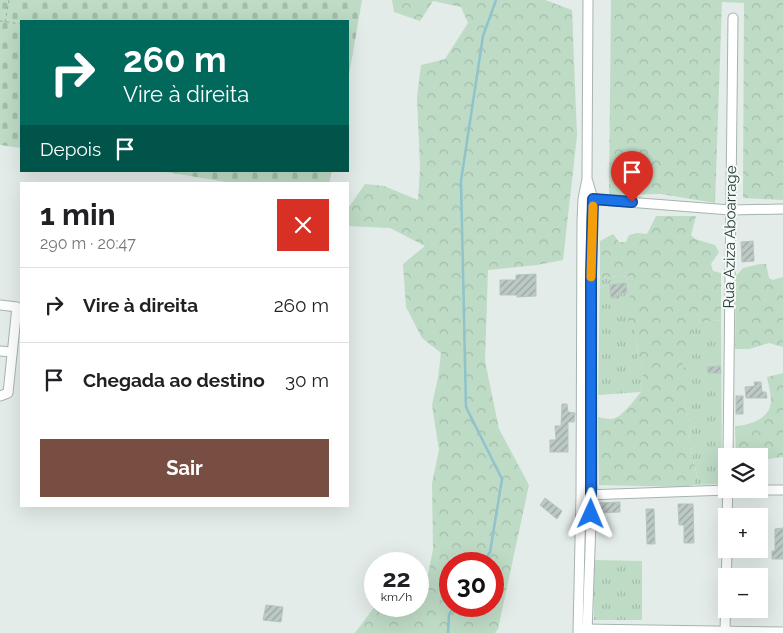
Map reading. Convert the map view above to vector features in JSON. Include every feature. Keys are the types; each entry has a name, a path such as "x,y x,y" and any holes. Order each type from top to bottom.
{"street":[{"path":"582,631 583,199 587,179 588,0"},
{"name":"Rua Aziza Aboarrage","path":"728,448 732,18"},
{"path":"582,631 592,494 591,275 593,199 587,179"},
{"path":"583,199 730,210 783,209"},
{"path":"0,305 17,307 8,393 0,396"},
{"path":"0,350 12,352"},
{"path":"581,495 718,489"},
{"path":"768,490 783,490"},
{"path":"725,632 727,558"},
{"path":"582,631 783,632"}],"path":[{"path":"5,22 9,0"},
{"path":"0,21 20,24"}],"green space":[{"path":"0,0 362,0 349,75 349,20 20,20 20,148 0,145"},
{"path":"392,0 545,0 572,10 577,136 563,260 537,265 488,270 485,361 499,429 529,485 504,601 504,552 439,552 439,617 501,617 498,629 495,633 355,633 367,617 429,617 429,570 433,549 432,483 439,450 432,405 441,353 422,338 406,307 403,264 425,246 390,228 349,226 349,207 365,184 384,186 418,200 420,169 417,97 421,65 445,59 468,23 461,7 433,1 420,21 394,12"},
{"path":"611,0 783,0 783,200 743,198 744,3 722,2 715,203 661,194 609,195"},
{"path":"167,172 332,172 329,182 225,182"},
{"path":"656,216 696,216 691,235 695,239 715,245 719,252 711,264 713,271 721,273 721,320 696,323 684,351 682,367 689,374 689,392 683,406 691,426 688,439 697,475 693,485 685,487 599,485 598,417 615,418 627,408 641,392 643,369 638,359 635,330 628,322 627,310 633,277 600,278 600,241 613,234 619,242 626,242 629,235 637,233 647,234"},
{"path":"766,264 769,278 773,280 783,277 783,347 769,343 749,349 735,349 736,276 743,268"},
{"path":"633,277 631,296 638,359 643,369 641,392 598,395 600,278"},
{"path":"721,320 722,448 718,448 718,484 693,485 697,475 688,439 691,426 683,406 687,394 687,386 682,368 682,356 696,323"},
{"path":"783,373 783,457 768,459 768,448 736,448 735,426 759,420 767,412 770,407 771,394 767,377"},
{"path":"594,560 642,561 642,620 594,620"}],"building":[{"path":"753,241 754,261 742,262 741,242"},
{"path":"536,274 536,296 517,297 517,295 500,295 500,280 516,280 516,275"},
{"path":"626,283 627,293 619,293 619,298 611,298 610,285"},
{"path":"720,366 721,373 708,373 708,367"},
{"path":"754,382 761,382 762,392 766,392 767,398 746,398 745,387 755,386"},
{"path":"736,396 743,396 743,414 736,414"},
{"path":"562,404 567,404 568,412 575,413 574,422 568,422 568,452 550,452 550,440 556,440 555,426 561,426"},
{"path":"545,498 562,511 557,519 540,505"},
{"path":"620,502 620,512 599,513 599,503"},
{"path":"678,504 693,504 694,543 684,543 684,525 679,525"},
{"path":"646,509 654,509 655,544 647,544"},
{"path":"783,528 783,559 772,559 772,551 775,551 775,529"},
{"path":"266,605 283,607 281,622 263,620"}],"waterway":[{"path":"490,552 502,479 466,407 461,181 483,36 496,0"},
{"path":"448,633 449,617"}],"slow traffic":[{"path":"591,277 593,206"}],"route":[{"path":"591,514 591,275 593,199 632,202"}]}
